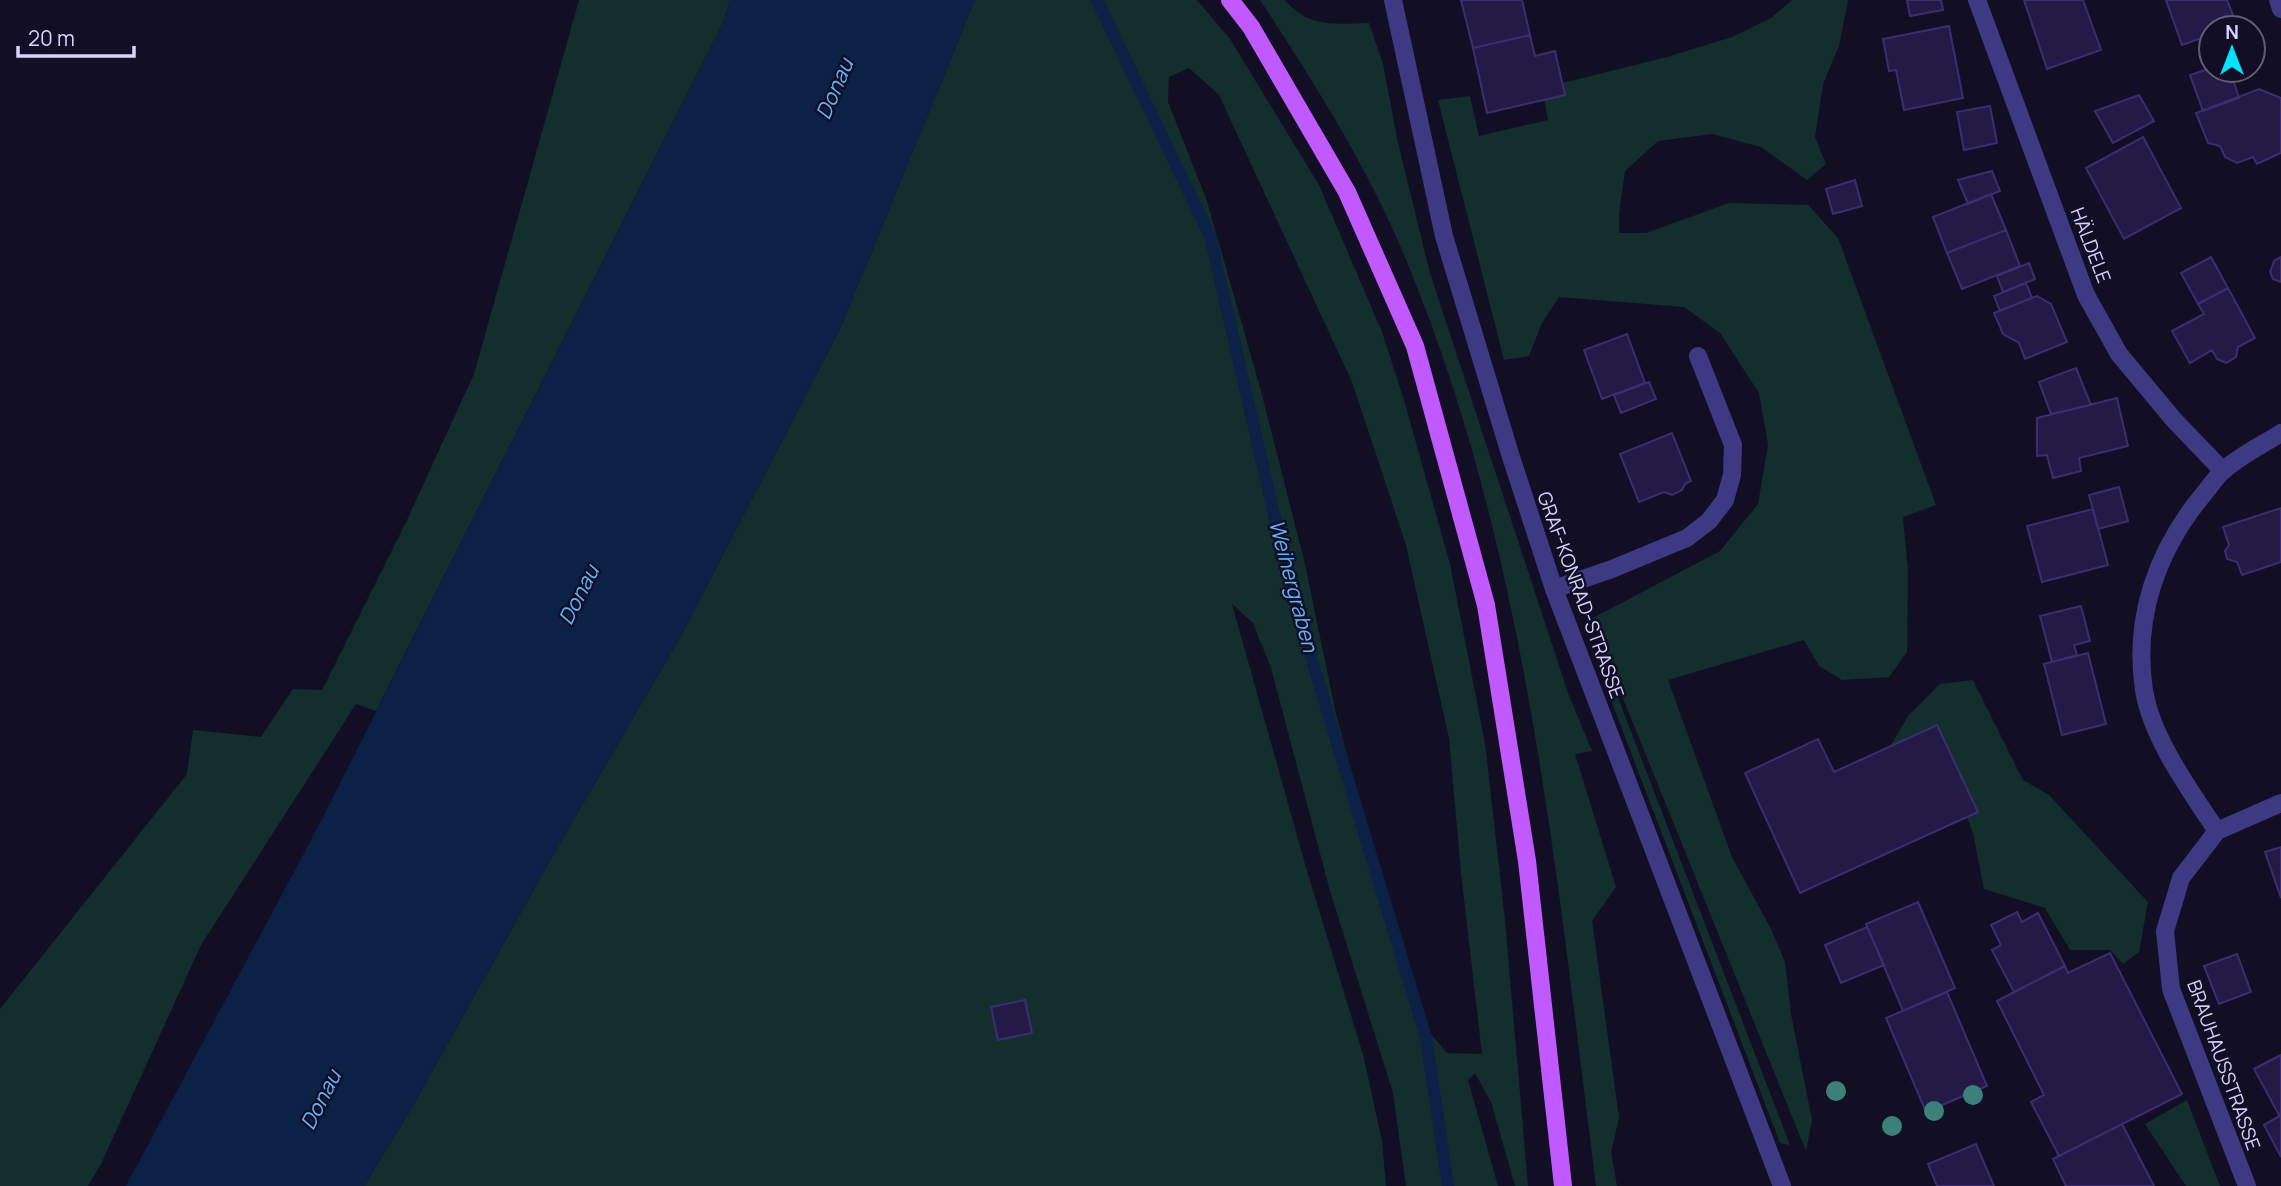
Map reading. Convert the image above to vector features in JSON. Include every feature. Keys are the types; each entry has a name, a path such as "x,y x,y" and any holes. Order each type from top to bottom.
{"main road":[{"path":"1230,0 1251,27 1347,192 1415,346 1486,605 1527,861 1563,1186"}],"street":[{"name":"HÄLDELE","path":"1977,0 2086,295 2125,361 2174,420 2223,471"},
{"path":"2278,0 2281,9"},
{"name":"GRAF-KONRAD-STRASSE","path":"1393,1 1444,236 1554,589 1782,1186"},
{"path":"1554,589 1687,538 1709,522 1725,500 1732,475 1733,444 1698,356"},
{"path":"2217,831 2183,780 2158,733 2144,691 2142,632 2148,593 2184,518 2223,471 2281,433"},
{"name":"BRAUHAUSSTRASSE","path":"2247,1186 2171,989 2165,931 2181,878 2217,831 2281,803"}],"green space":[{"path":"579,0 730,0 723,23 376,711 356,704 201,945 101,1164 88,1186 0,1186 0,1009 187,774 193,730 261,737 293,689 322,690 407,520 474,374"},
{"path":"975,0 1197,0 1230,39 1319,185 1382,332 1450,564 1485,743 1505,920 1528,1186 1515,1186 1491,1102 1475,1073 1468,1080 1498,1186 1406,1186 1393,1093 1330,891 1271,668 1253,623 1232,604 1305,864 1364,1058 1382,1141 1386,1186 364,1186 410,1111 552,857 682,634 840,329","holes":["1189,68 1219,95 1352,382 1406,545 1449,738 1482,1054 1447,1053 1419,1020 1336,714 1305,564 1261,391 1207,201 1168,102 1169,77"]},
{"path":"1260,0 1285,0 1303,16 1313,20 1345,24 1369,23 1383,64 1398,143 1430,273 1568,693 1592,751 1575,754 1616,887 1592,921 1619,1118 1611,1152 1617,1186 1596,1186 1567,951 1532,717 1482,486 1448,373 1407,262 1376,194 1320,95"},
{"path":"1792,0 1848,0 1839,46 1823,84 1815,137 1826,164 1807,180 1761,147 1712,134 1658,141 1625,171 1619,233 1646,233 1729,203 1808,205 1838,238 1936,505 1903,517 1908,572 1907,652 1889,677 1842,680 1819,666 1804,640 1668,680 1732,857 1771,929 1785,962 1791,1014 1812,1120 1806,1151 1591,619 1720,551 1758,504 1768,445 1759,393 1720,333 1684,307 1559,297 1542,323 1529,356 1504,360 1438,100 1470,96 1479,136 1548,120 1542,88 1667,57 1732,37 1771,18"},
{"path":"1610,677 1790,1145 1780,1143 1606,687"},
{"path":"1973,680 2023,780 2049,795 2148,902 2139,952 2123,964 2110,950 2070,950 2045,908 1984,889 1973,833 1934,733 1887,752 1908,716 1940,684"},
{"path":"2187,1100 2220,1186 2186,1186 2145,1124"}],"water":[{"name":"Donau","path":"730,0 975,0 840,329 682,634 552,857 410,1111 364,1186 126,1186 317,829 723,23"}],"building":[{"path":"1461,0 1522,0 1530,35 1473,48"},
{"path":"1907,0 1941,0 1943,10 1910,16"},
{"path":"2024,0 2083,0 2101,50 2047,69"},
{"path":"2166,0 2227,0 2232,14 2197,14 2197,40 2182,45"},
{"path":"1949,26 1963,98 1904,110 1896,70 1889,71 1883,39"},
{"path":"1530,35 1535,56 1555,51 1565,95 1487,113 1473,48"},
{"path":"2197,73 2197,84 2234,84 2239,98 2203,111 2190,75"},
{"path":"2259,89 2281,98 2281,153 2257,164 2253,157 2237,163 2225,157 2220,146 2208,143 2196,113"},
{"path":"2139,95 2154,121 2113,143 2095,111"},
{"path":"1990,106 1997,143 1964,150 1957,112"},
{"path":"2143,137 2181,208 2124,239 2086,168"},
{"path":"1992,171 2000,191 1968,204 1958,180"},
{"path":"1855,180 1862,206 1833,214 1826,189"},
{"path":"1991,194 2006,230 1947,253 1933,217"},
{"path":"2006,230 2020,266 1962,289 1947,253"},
{"path":"2211,257 2228,288 2198,304 2181,273"},
{"path":"2281,257 2281,282 2273,279 2270,272 2274,261"},
{"path":"2029,263 2035,279 2003,292 1997,276"},
{"path":"2026,283 2032,298 2000,311 1994,296"},
{"path":"2228,288 2255,338 2238,347 2236,357 2226,363 2217,359 2212,350 2190,363 2172,331 2204,314 2198,304"},
{"path":"2037,296 2051,304 2067,342 2025,359 2019,343 2003,334 1994,313"},
{"path":"1627,334 1645,383 1602,399 1584,350"},
{"path":"2076,368 2091,405 2051,414 2039,382"},
{"path":"1649,382 1656,399 1621,413 1614,395"},
{"path":"2117,398 2128,446 2079,458 2081,471 2053,478 2047,455 2037,456 2037,418"},
{"path":"1672,433 1691,481 1672,495 1664,492 1639,502 1620,454"},
{"path":"2119,487 2128,521 2098,529 2089,495"},
{"path":"2281,508 2281,562 2242,575 2237,562 2227,559 2225,551 2229,545 2223,527"},
{"path":"2093,509 2108,565 2042,582 2027,526"},
{"path":"2081,606 2090,641 2074,645 2077,655 2052,662 2040,616"},
{"path":"2088,653 2106,724 2062,735 2044,664"},
{"path":"1937,725 1978,812 1800,893 1745,773 1818,739 1834,772"},
{"path":"2281,847 2281,898 2265,852"},
{"path":"1918,902 1955,988 1903,1011 1866,924"},
{"path":"2017,912 2022,922 2038,913 2065,966 2014,992 1992,950 2001,945 1991,925"},
{"path":"1867,927 1884,965 1841,983 1825,945"},
{"path":"2110,953 2182,1094 2059,1156 2031,1102 2044,1095 1997,1001 2065,966 2068,973"},
{"path":"2237,954 2251,992 2219,1004 2204,966"},
{"path":"1947,992 1987,1086 1926,1112 1886,1018"},
{"path":"1025,1000 1032,1033 998,1040 991,1007"},
{"path":"2281,1055 2281,1114 2279,1115 2254,1069"},
{"path":"2281,1115 2281,1157 2264,1125"},
{"path":"2122,1124 2154,1186 2066,1186 2053,1159"},
{"path":"1976,1144 1994,1186 1937,1186 1928,1164"}],"waterway":[{"name":"Weihergraben","path":"1097,0 1210,236 1293,597 1426,1038 1448,1186"}]}
